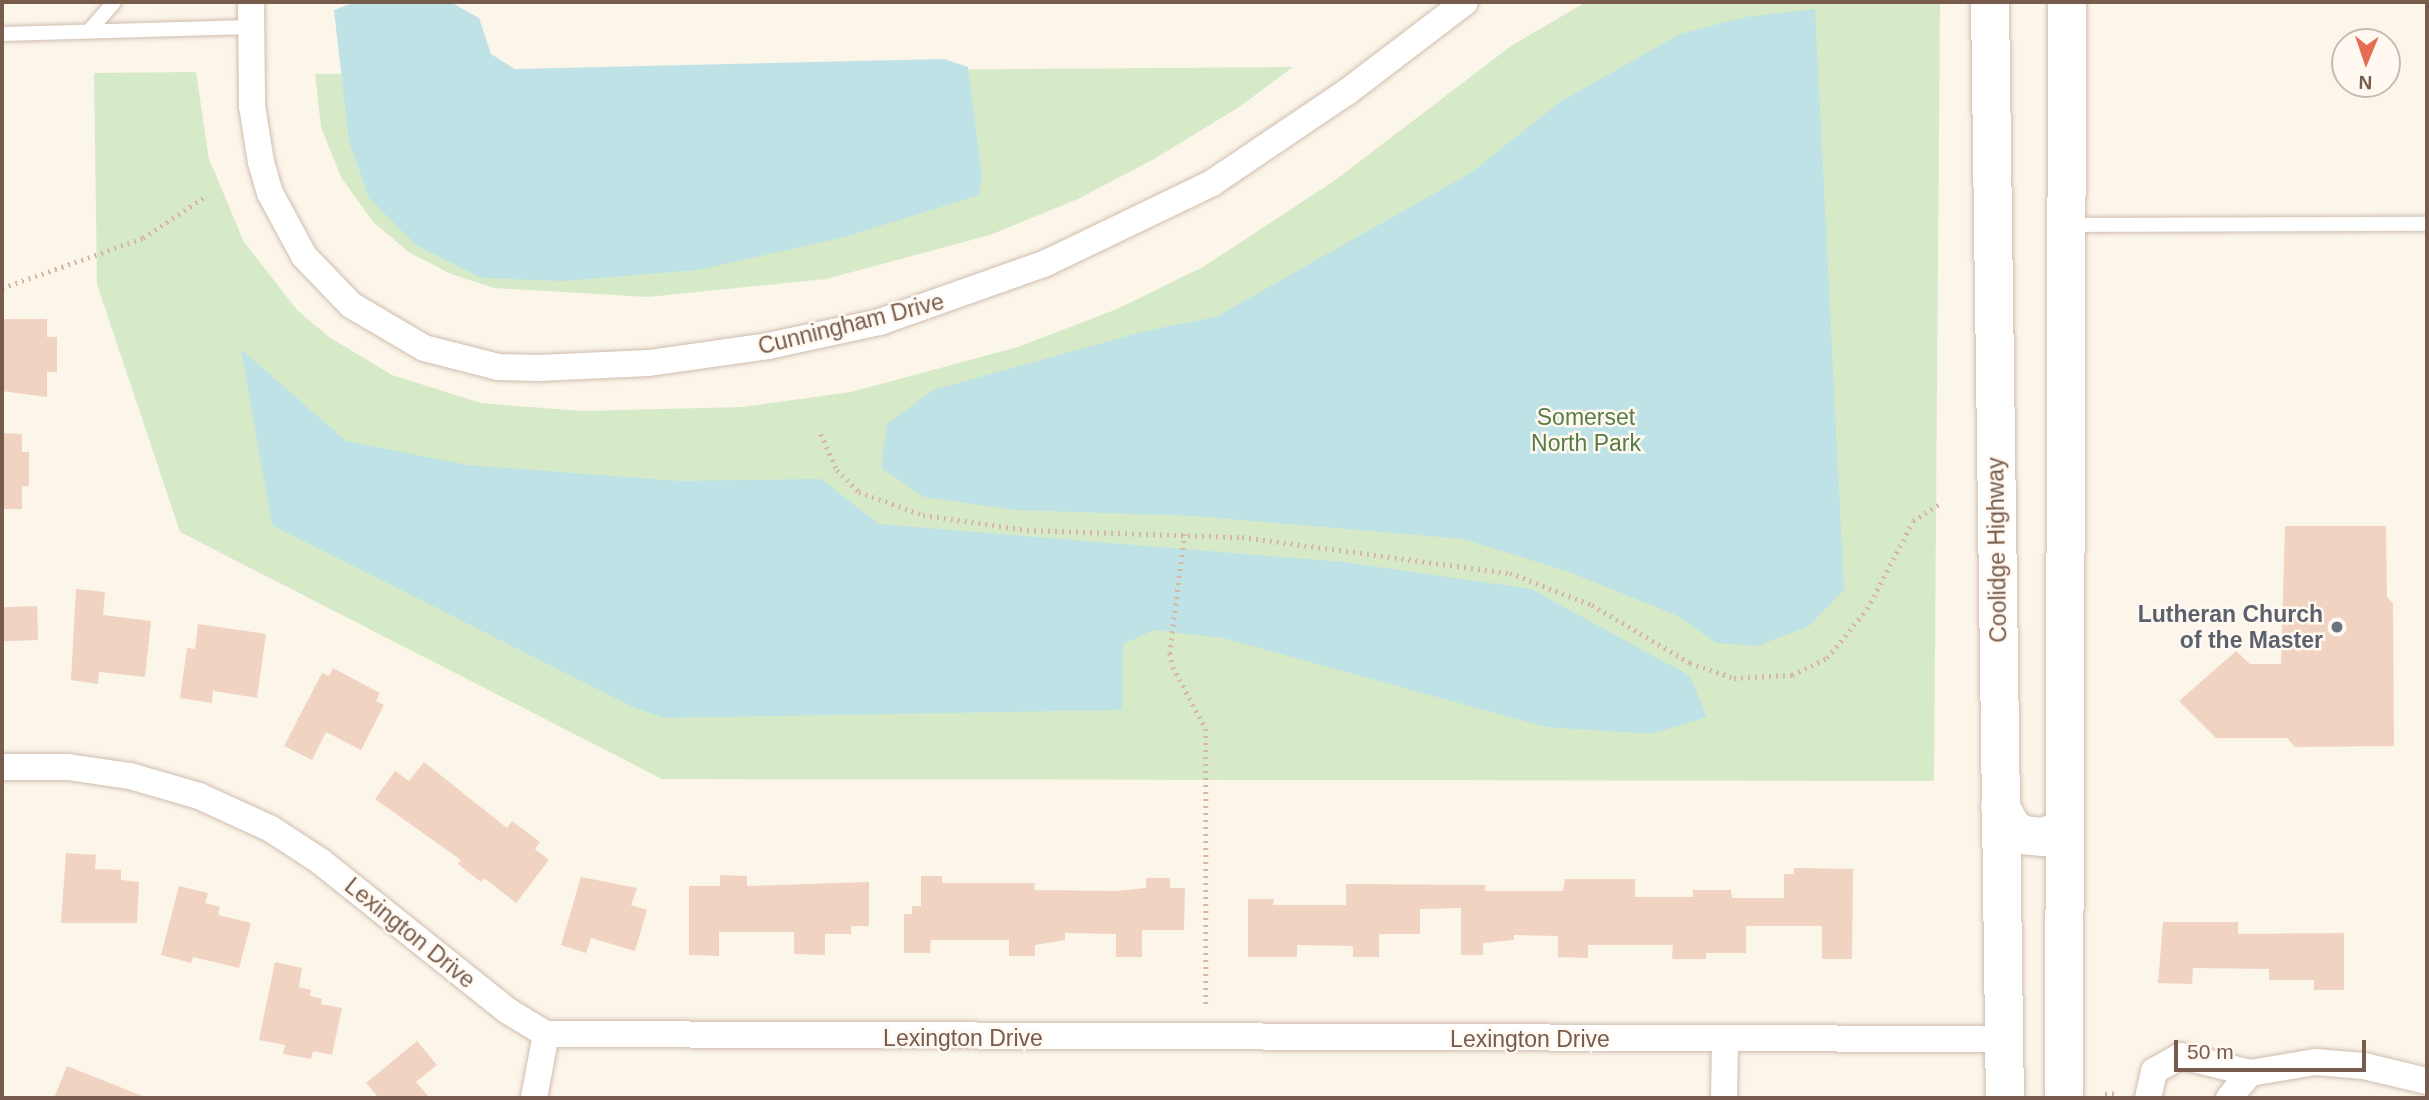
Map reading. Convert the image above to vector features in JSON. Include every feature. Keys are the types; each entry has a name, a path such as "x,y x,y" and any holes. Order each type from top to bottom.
{"main road":[{"name":"Coolidge Highway","path":"1990,2 2005,1098"},
{"path":"2064,1098 2069,225 2067,2"},
{"path":"2000,806 2012,828 2023,835 2043,837 2065,830"},
{"path":"2003,963 2040,961 2050,966 2064,988"}],"street":[{"name":"Cunningham Drive","path":"251,15 256,135 270,193 284,225 324,280 385,329 424,348 498,367 538,368 649,363 723,354 836,332 937,304 1129,227 1212,183 1296,129 1465,2"},
{"name":"Lexington Drive","path":"2,767 68,767 130,776 199,796 271,829 320,861 509,1011 546,1034 2004,1039"},
{"path":"534,1098 546,1034"},
{"path":"1724,1098 1725,1039"},
{"path":"2148,1098 2154,1071 2171,1058 2194,1057 2250,1073 2315,1062 2364,1066 2427,1081"},
{"path":"2229,1098 2250,1073"}],"lane":[{"path":"89,31 114,2"},
{"path":"2,34 89,31 251,15"},
{"path":"2069,225 2427,224"}],"path":[{"path":"2,288 142,238 206,197"},
{"path":"821,435 837,470 859,492 923,515 1027,530 1242,537 1510,573 1592,606 1703,669 1754,679 1811,668 1842,645 1867,610 1913,522 1941,503"},
{"path":"1185,534 1176,632 1170,653 1173,667 1206,729 1206,1006"},
{"path":"2105,1094 2119,1093"}],"green space":[{"name":"Somerset North Park","path":"1586,2 1940,2 1934,781 662,779 180,532 97,284 94,73 196,72 209,159 244,242 297,310 329,337 392,375 481,403 582,411 743,407 851,392 1018,347 1117,309 1203,267 1334,181 1511,46"},
{"path":"1293,67 1239,107 1154,159 1078,199 990,235 826,279 648,297 494,288 451,274 410,253 373,222 341,177 321,127 315,74"}],"water":[{"path":"355,2 452,3 479,18 491,54 515,69 944,59 968,67 982,176 979,195 845,237 698,270 563,281 482,278 416,245 369,198 349,142 334,10"},
{"path":"1815,9 1844,590 1809,626 1758,646 1716,643 1678,616 1569,572 1463,539 1195,516 1015,510 924,497 881,468 887,424 933,390 1145,331 1216,317 1472,172 1560,102 1680,34 1745,17"},
{"path":"241,349 346,441 468,465 680,481 821,479 879,524 1343,562 1531,589 1690,676 1707,717 1652,734 1546,727 1223,638 1154,630 1123,644 1122,710 664,718 633,707 272,525"}],"building":[{"path":"2,319 47,319 47,337 57,337 57,372 47,372 47,397 2,391"},
{"path":"2,433 22,434 22,452 29,452 29,486 22,486 22,509 2,509"},
{"name":"Lutheran Church of the Master","path":"2285,526 2386,526 2387,597 2393,603 2394,746 2295,747 2287,738 2216,738 2179,701 2236,651 2250,664 2281,664"},
{"path":"76,589 105,592 103,615 151,621 145,677 99,672 98,684 71,680"},
{"path":"37,606 38,640 3,641 2,607"},
{"path":"198,624 266,634 257,698 213,691 212,703 180,698 187,648 195,649"},
{"path":"333,668 380,693 376,701 384,705 361,750 326,732 312,760 284,746 322,673 329,676"},
{"path":"424,762 507,828 512,821 540,842 535,849 549,860 516,903 484,878 481,882 458,864 461,860 375,799 395,771 409,781"},
{"path":"66,853 96,855 95,869 121,870 121,880 139,882 137,923 61,923"},
{"path":"1794,868 1853,869 1852,959 1822,959 1822,926 1746,926 1746,953 1706,953 1706,959 1672,959 1673,945 1588,945 1588,958 1558,957 1558,936 1514,935 1514,940 1483,943 1483,955 1461,955 1461,908 1420,909 1420,934 1379,934 1379,957 1353,957 1353,946 1297,945 1297,957 1248,957 1248,899 1274,899 1273,905 1346,905 1346,884 1485,885 1485,891 1563,891 1565,879 1635,879 1635,897 1693,897 1693,890 1731,890 1732,898 1784,898 1784,874 1794,874"},
{"path":"720,875 747,876 747,886 869,882 869,926 851,926 851,934 825,934 825,955 794,954 794,932 719,932 719,956 689,955 689,886 720,886"},
{"path":"921,876 942,876 942,883 1035,883 1034,890 1116,891 1146,888 1146,878 1170,878 1170,888 1185,888 1184,930 1142,930 1142,957 1116,957 1116,934 1065,933 1065,940 1035,945 1035,956 1009,956 1009,940 931,940 930,953 904,953 904,914 912,914 912,906 921,906"},
{"path":"581,877 637,888 631,905 647,910 635,951 591,938 586,953 561,945"},
{"path":"179,886 208,893 205,903 220,907 218,915 251,923 239,968 193,957 191,963 161,955"},
{"path":"2163,922 2238,922 2238,934 2344,933 2344,990 2314,990 2314,980 2269,980 2269,969 2193,968 2192,984 2158,983"},
{"path":"275,962 302,968 299,987 311,990 310,996 322,999 321,1004 342,1008 332,1055 313,1051 311,1059 283,1054 285,1045 259,1040"},
{"path":"417,1041 437,1065 416,1082 430,1098 379,1098 366,1083"},
{"path":"67,1066 145,1097 145,1098 54,1098"}],"place":[{"name":"Lutheran Church of the Master","path":"2337,627"}]}
